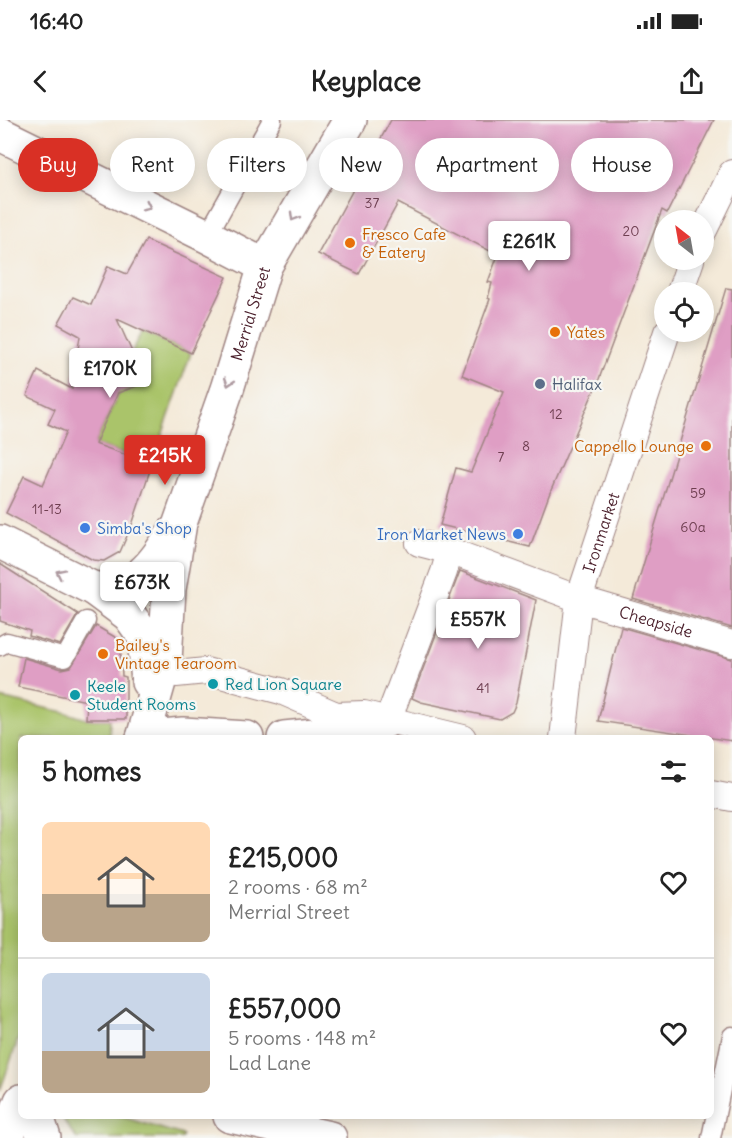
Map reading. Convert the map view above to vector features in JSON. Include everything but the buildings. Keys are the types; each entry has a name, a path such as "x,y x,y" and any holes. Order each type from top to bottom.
{"street":[{"name":"Merrial Street","path":"146,730 165,661 169,589 180,523 266,266 344,124"},
{"path":"0,134 266,266"},
{"path":"714,210 732,173"},
{"name":"Ironmarket","path":"563,735 579,599 664,342"},
{"name":"Merrial Street","path":"94,589 112,589 140,576 152,566 180,523"},
{"path":"0,542 94,589 129,615 144,636 146,730 199,735"},
{"name":"Cheapside","path":"418,543 450,551 579,599 732,644"},
{"path":"315,735 366,730 388,720 450,551"},
{"path":"176,674 206,671 282,691 336,715 364,714 450,735"},
{"path":"714,795 732,798"},
{"path":"7,1138 18,1109"},
{"path":"38,1119 44,1138"},
{"path":"248,1119 330,1138"}],"lane":[{"path":"207,236 272,120"},
{"path":"0,646 7,642 65,658 86,621"},
{"path":"711,1138 732,1036"}],"green space":[{"path":"143,331 191,353 152,464 95,444 120,390 137,386 142,374 128,359"},
{"path":"0,698 86,719 110,719 109,735 18,735 18,1040 0,1091"},
{"path":"65,1119 129,1119 183,1135 182,1138 76,1138 64,1121"}],"place":[{"name":"Fresco Cafe & Eatery","path":"350,243"},
{"name":"Yates","path":"555,332"},
{"name":"Halifax","path":"540,384"},
{"name":"Cappello Lounge","path":"706,446"},
{"name":"Simba's Shop","path":"85,528"},
{"name":"Iron Market News","path":"518,534"},
{"name":"Bailey's Vintage Tearoom","path":"103,654"},
{"name":"Red Lion Square","path":"213,684"},
{"name":"Keele Student Rooms","path":"75,695"}]}
